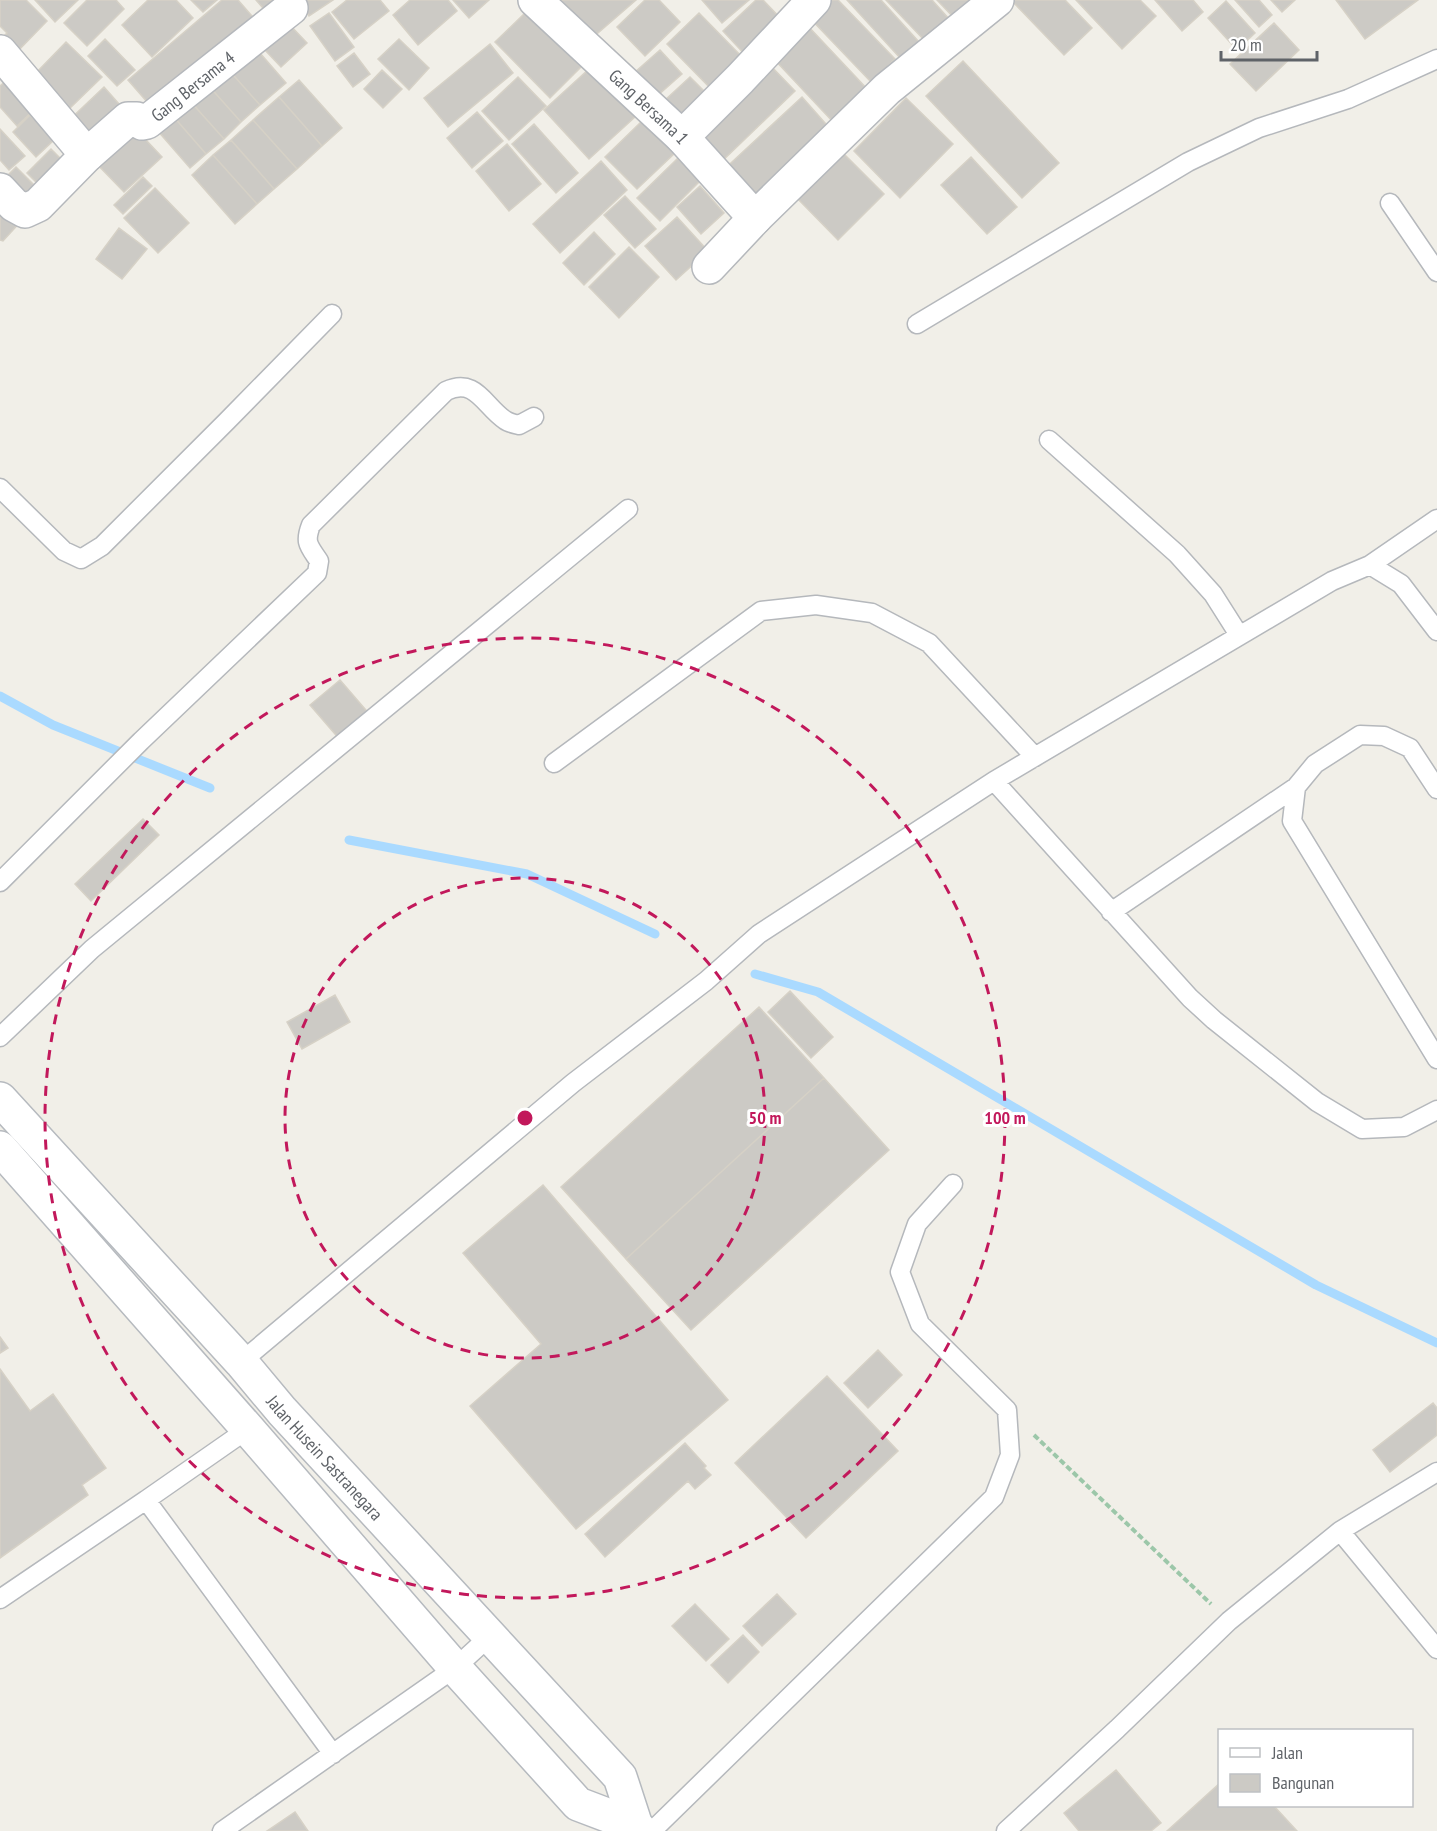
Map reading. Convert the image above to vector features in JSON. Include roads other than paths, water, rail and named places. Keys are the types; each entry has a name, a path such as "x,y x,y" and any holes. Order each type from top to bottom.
{"main road":[{"path":"709,267 755,218 887,89 997,0"},
{"name":"Gang Bersama 1","path":"546,3 682,137 755,218"},
{"path":"682,137 741,79 800,5"},
{"name":"Gang Bersama 4","path":"87,155 128,119 147,122 291,8"},
{"path":"0,52 87,155 38,205 25,211 14,205 0,190"},
{"name":"Jalan Husein Sastranegara","path":"0,1098 241,1362 282,1411 620,1776 643,1829"},
{"path":"0,1148 455,1668 578,1804 643,1829"}],"lane":[{"path":"917,324 1188,162 1259,128 1348,99 1437,59"},
{"path":"1390,203 1437,272"},
{"path":"0,488 64,551 81,559 102,546 332,314"},
{"path":"0,882 141,741 317,573 319,561 308,545 306,537 311,525 446,391 457,386 471,388 506,421 519,425 534,417"},
{"path":"1049,440 1177,554 1213,594 1239,635"},
{"path":"0,1037 92,950 628,509"},
{"path":"241,1362 573,1083 706,981 759,934 994,781 1332,581 1370,565 1437,519"},
{"path":"1370,565 1401,584 1430,607 1437,631"},
{"path":"554,763 761,611 816,604 872,613 929,643 1035,757"},
{"path":"1111,912 1296,787 1315,764 1360,735 1384,736 1410,748 1437,789"},
{"path":"994,781 1190,998 1214,1020 1317,1102 1362,1129 1404,1127 1437,1110"},
{"path":"1296,787 1292,821 1437,1059"},
{"path":"643,1829 994,1497 1010,1455 1008,1410 920,1324 900,1272 917,1224 953,1184"},
{"path":"0,1599 248,1429"},
{"path":"1006,1831 1117,1729 1229,1621 1340,1531 1437,1472"},
{"path":"146,1500 333,1754"},
{"path":"1340,1531 1437,1648"},
{"path":"222,1831 455,1668 491,1635"}],"waterway":[{"path":"0,696 53,725 210,788"},
{"path":"349,840 527,874 655,934"},
{"path":"755,974 818,992 1316,1285 1437,1343"}]}
